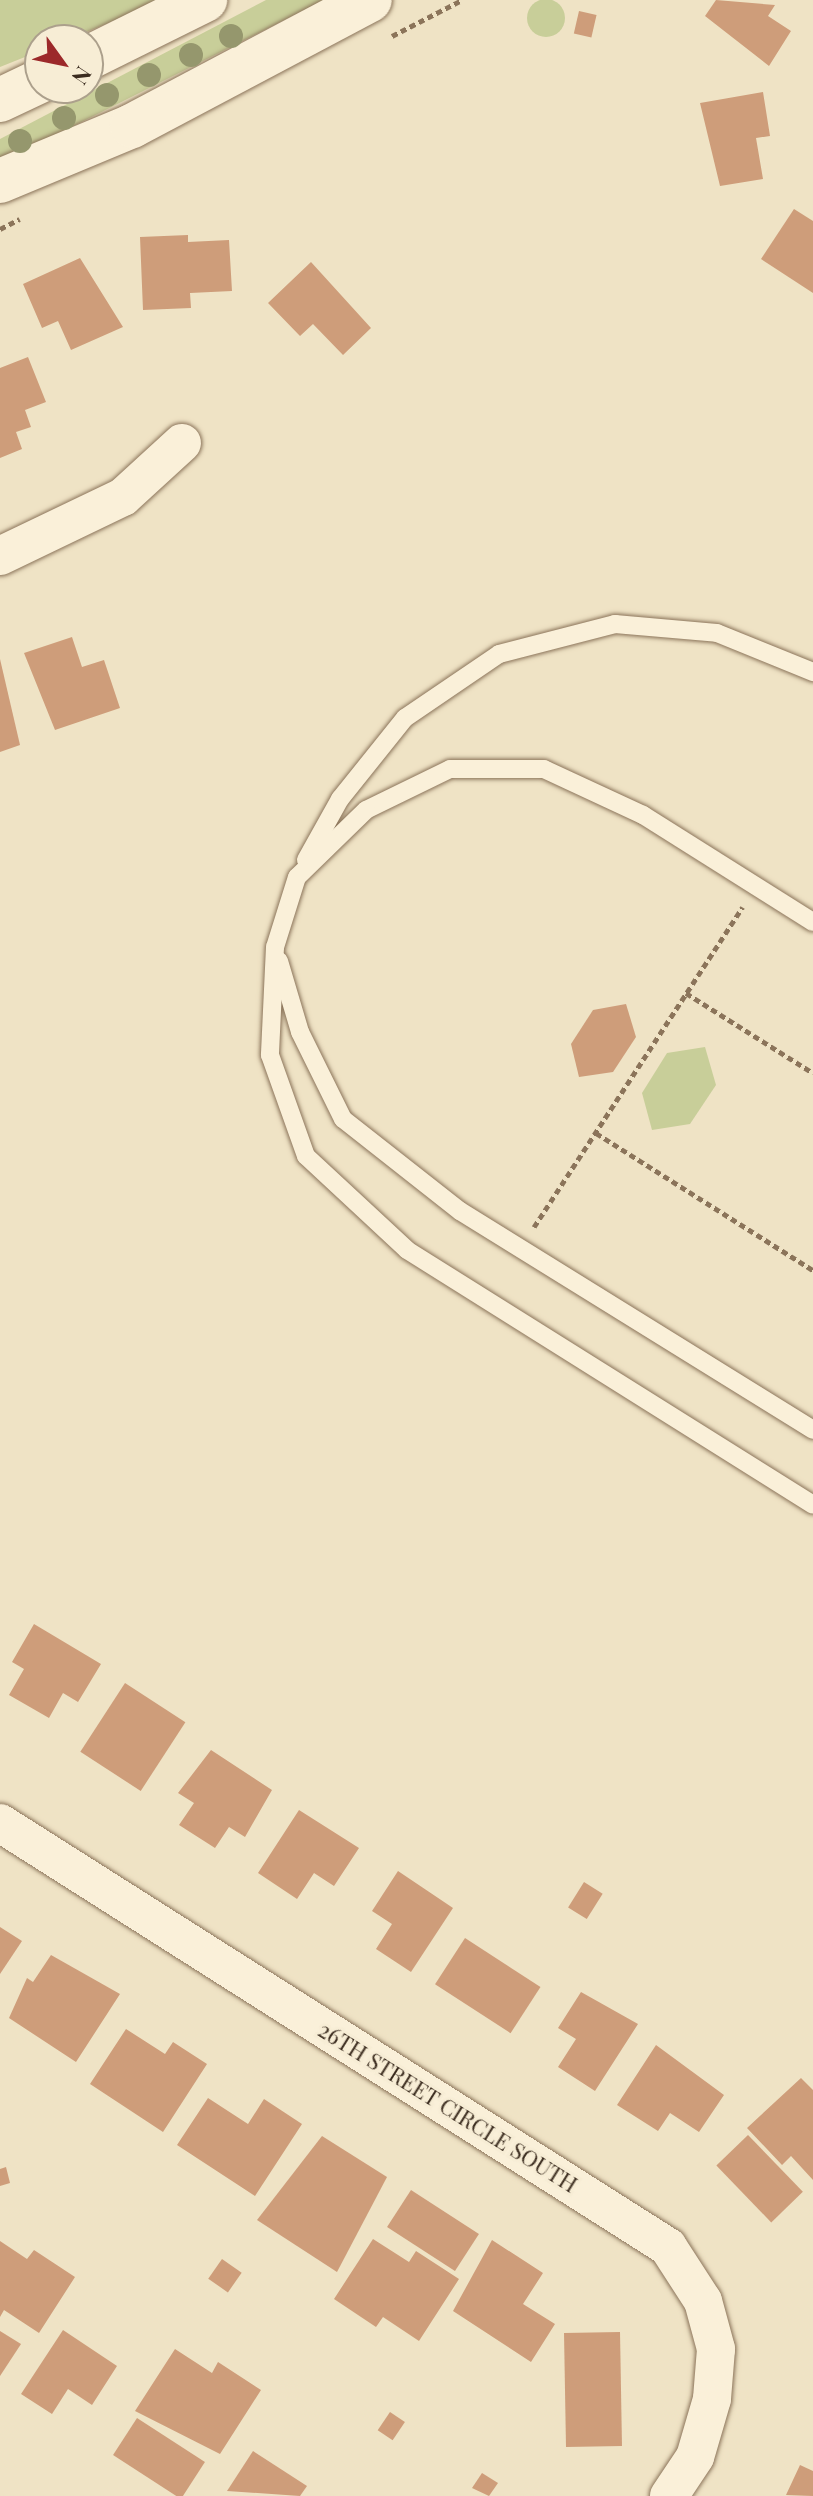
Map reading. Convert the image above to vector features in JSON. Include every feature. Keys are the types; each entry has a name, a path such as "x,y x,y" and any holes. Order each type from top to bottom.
{"street":[{"path":"104,50 205,0"},
{"path":"0,181 132,126 370,0"},
{"path":"0,556 123,497 182,443"},
{"name":"26TH STREET CIRCLE SOUTH","path":"0,1823 668,2247 703,2301 716,2349 712,2399 695,2457 669,2496"}],"lane":[{"path":"813,672 717,633 615,624 499,654 405,718 340,799 297,877 275,947 270,1055 306,1156 407,1250 813,1505"},
{"path":"297,877 366,810 450,769 544,769 643,815 813,922"},
{"path":"275,947 300,1032 343,1119 520,1248 813,1430"}],"path":[{"path":"520,1248 756,886"},
{"path":"686,993 813,1073"},
{"path":"596,1133 813,1270"}],"green space":[{"path":"546,-1 559,5 565,18 559,31 546,37 533,31 527,18 533,5"},
{"path":"0,0 164,0 104,25 24,24 24,57 0,67"},
{"path":"266,0 324,0 0,163 0,139 67,104 104,104 104,85"},
{"path":"705,1047 716,1085 690,1124 652,1130 642,1093 667,1053"}],"building":[{"path":"716,0 775,5 768,16 791,31 769,66 705,16"},
{"path":"579,11 597,15 591,37 574,33"},
{"path":"763,92 770,136 756,138 763,179 720,186 700,103"},
{"path":"794,209 813,221 813,293 761,259"},
{"path":"188,235 188,242 229,240 232,291 190,293 191,308 143,310 140,237"},
{"path":"80,258 123,327 71,350 58,321 42,328 23,284"},
{"path":"311,262 371,328 343,355 313,324 300,336 268,303"},
{"path":"28,357 46,402 25,410 31,427 16,432 22,449 0,458 0,368"},
{"path":"72,637 82,667 104,660 120,708 55,730 24,653"},
{"path":"0,659 20,745 0,752"},
{"path":"626,1004 636,1037 613,1072 579,1077 571,1044 593,1010"},
{"path":"34,1624 101,1664 78,1702 63,1693 49,1718 9,1695 24,1669 12,1662"},
{"path":"125,1683 185,1722 141,1791 80,1752"},
{"path":"211,1750 272,1790 245,1837 229,1827 215,1848 179,1825 194,1803 178,1793"},
{"path":"299,1810 359,1848 334,1886 314,1873 297,1899 258,1873"},
{"path":"398,1871 453,1908 411,1972 376,1949 392,1924 372,1911"},
{"path":"584,1882 603,1894 587,1919 568,1907"},
{"path":"0,1927 22,1941 0,1974"},
{"path":"465,1938 540,1987 511,2033 435,1984"},
{"path":"51,1955 120,1994 76,2062 9,2018 27,1978 33,1982"},
{"path":"581,1992 638,2024 595,2091 558,2067 576,2039 558,2028"},
{"path":"126,2029 165,2054 173,2042 207,2064 163,2132 90,2084"},
{"path":"656,2045 724,2095 699,2132 670,2113 658,2131 617,2105"},
{"path":"801,2078 813,2090 813,2180 791,2156 782,2165 747,2128"},
{"path":"208,2098 248,2124 264,2099 302,2124 255,2196 177,2145"},
{"path":"748,2135 803,2192 771,2222 716,2166"},
{"path":"322,2136 387,2177 337,2272 257,2220"},
{"path":"6,2167 10,2183 0,2186 0,2169"},
{"path":"411,2190 479,2234 455,2271 387,2227"},
{"path":"373,2239 409,2262 416,2251 459,2279 419,2341 383,2317 376,2327 334,2299"},
{"path":"492,2240 543,2273 523,2304 555,2324 531,2362 453,2311"},
{"path":"0,2241 27,2259 34,2250 75,2277 39,2333 4,2310 0,2317"},
{"path":"222,2259 242,2273 228,2292 208,2279"},
{"path":"63,2330 117,2366 92,2405 68,2389 52,2414 21,2394"},
{"path":"0,2331 21,2344 0,2376"},
{"path":"620,2332 622,2446 566,2447 564,2333"},
{"path":"175,2349 212,2373 218,2362 261,2390 220,2454 135,2411"},
{"path":"390,2412 405,2422 393,2440 378,2430"},
{"path":"137,2418 205,2462 183,2496 176,2496 113,2455"},
{"path":"253,2451 307,2486 300,2496 227,2491"},
{"path":"800,2465 813,2471 813,2496 786,2495"},
{"path":"482,2473 498,2483 489,2496 472,2488"}]}
